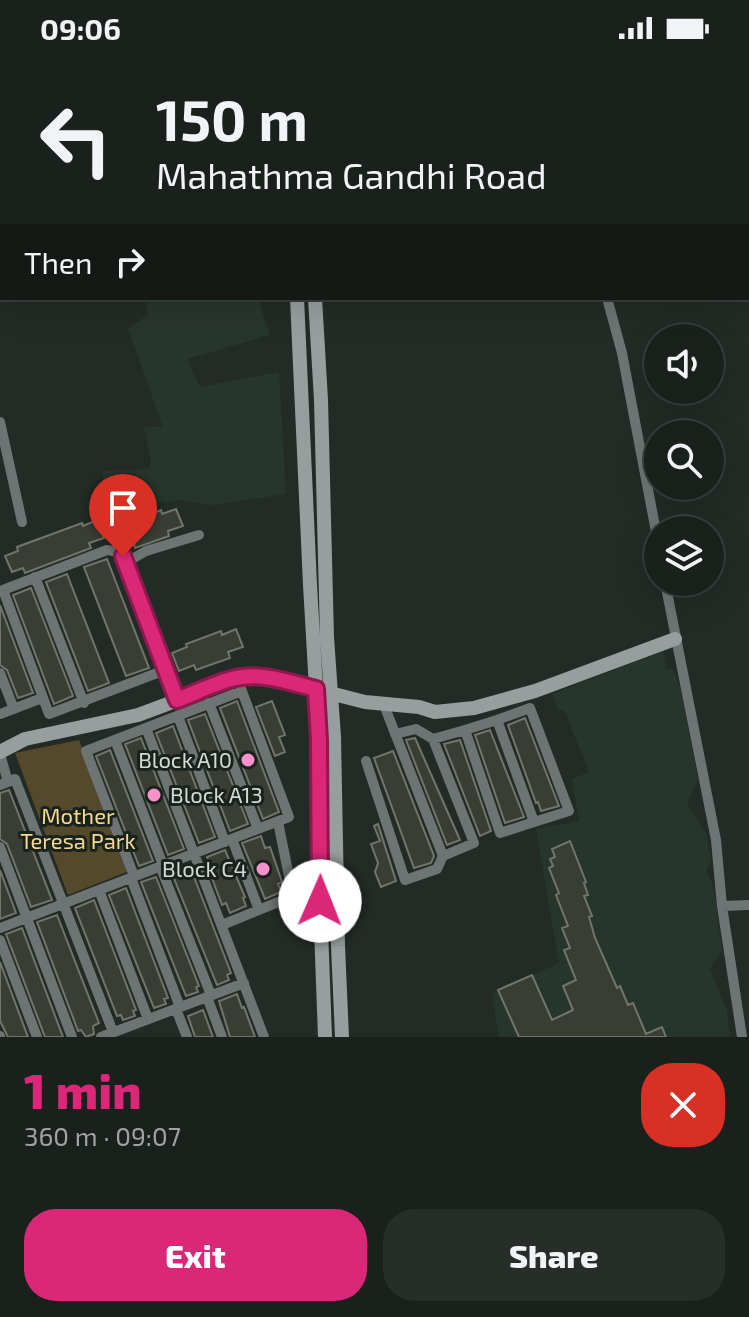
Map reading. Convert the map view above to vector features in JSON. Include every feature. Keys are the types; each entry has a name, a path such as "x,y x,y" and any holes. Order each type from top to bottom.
{"main road":[{"path":"297,300 324,691 342,1037"},
{"path":"315,300 324,691 325,1037"},
{"path":"0,753 25,739 178,708 257,676 384,705 442,712 474,708 535,691 675,639"}],"street":[{"path":"608,300 622,353 653,516"},
{"path":"1,430 22,522"},
{"path":"125,563 146,551 199,535"},
{"path":"165,670 49,714 2,586 107,550 120,552 165,670 228,841 259,910"},
{"path":"35,577 84,703"},
{"path":"667,596 716,840 722,906 742,1037"},
{"path":"0,673 14,709"},
{"path":"0,928 26,917 99,890 132,877 194,854 289,817 239,684 209,703 178,708 146,728 86,751 132,877 187,1037"},
{"path":"0,714 42,698"},
{"path":"209,703 258,829"},
{"path":"384,705 443,856"},
{"path":"433,739 530,708 569,811 500,833 465,730"},
{"path":"497,720 534,822"},
{"path":"146,728 264,1037"},
{"path":"366,761 405,880 437,869 443,856 474,843 433,739 416,729 395,734"},
{"path":"115,740 222,1037"},
{"path":"0,753 8,782 63,903 113,1032"},
{"path":"222,925 293,896 278,822"},
{"path":"0,847 72,1037"},
{"path":"99,890 148,1019"},
{"path":"722,906 749,905"},
{"path":"0,940 37,1037"},
{"path":"101,1037 244,983"}],"shaded area":[{"path":"145,300 259,300 270,335 187,359 200,387 279,372 286,494 211,505 179,500 107,509 102,470 149,469 151,462 144,427 163,427 128,328 148,315"},
{"path":"663,651 667,670 673,668 683,698 698,780 687,803 707,835 711,863 706,869 714,889 722,951 710,969 727,1011 730,1037 499,1037 492,994 559,963 536,829 579,821 572,779 589,772 564,710 559,711 552,694"}],"green space":[{"name":"Mother Teresa Park","path":"79,740 129,871 68,895 15,753"}],"building":[{"path":"176,509 183,526 168,531 169,536 135,548 134,544 126,547 116,543 112,532 127,526 126,523 161,510 162,514"},
{"path":"97,520 104,538 89,543 91,548 25,573 23,568 12,572 5,556 18,551 17,547"},
{"path":"107,559 149,668 126,676 84,567"},
{"path":"67,574 109,683 88,691 46,582"},
{"path":"31,588 73,696 54,704 13,595"},
{"path":"0,605 33,693 18,698 7,670 0,665"},
{"path":"236,629 243,647 228,652 230,658 196,670 194,665 179,671 172,653 187,647 186,644"},
{"name":"Block A10","path":"237,701 279,812 263,819 220,708"},
{"path":"272,701 285,735 279,737 285,752 275,756 256,707"},
{"path":"205,714 248,824 230,831 188,720"},
{"path":"525,718 559,806 541,811 508,725"},
{"path":"173,726 215,837 199,843 156,733"},
{"path":"490,730 524,817 505,823 475,735"},
{"name":"Block A13","path":"141,738 184,849 168,855 125,744"},
{"path":"415,738 460,840 447,845 406,740"},
{"path":"460,740 491,831 480,836 444,744"},
{"path":"110,750 153,861 139,866 96,756"},
{"path":"393,751 434,856 431,863 414,868 374,758"},
{"path":"9,790 52,900 31,907 7,844 0,839 0,793"},
{"path":"378,824 396,881 381,887 375,872 378,863 371,844 380,841 374,826"},
{"name":"Block C4","path":"261,836 265,848 270,847 282,882 278,884 281,892 265,899 242,843"},
{"path":"570,841 586,882 588,895 584,896 592,916 589,917 595,938 617,988 620,986 628,1005 633,1003 646,1034 662,1027 666,1037 519,1037 498,990 532,975 552,1020 573,1010 563,986 576,980 564,950 570,948 562,928 568,926 549,868 553,866 550,859 555,857 552,849"},
{"path":"225,850 246,906 230,913 226,903 222,905 207,857"},
{"path":"189,864 231,973 227,975 229,980 217,985 171,871"},
{"path":"0,870 16,913 0,919"},
{"path":"156,877 199,986 196,987 198,992 186,996 141,882"},
{"path":"126,888 168,998 164,999 166,1004 154,1008 109,895"},
{"path":"94,900 136,1010 133,1011 135,1016 123,1020 121,1015 117,1016 75,908"},
{"path":"57,915 99,1023 93,1026 94,1034 86,1037 81,1030 78,1031 37,922"},
{"path":"22,928 63,1037 45,1037 6,934"},
{"path":"0,962 28,1037 8,1037 0,1021"},
{"path":"237,994 255,1037 230,1037 219,1001"},
{"path":"203,1010 213,1037 195,1037 188,1016"}],"place":[{"name":"Block A10","path":"248,760"},
{"name":"Block A13","path":"154,795"},
{"name":"Block C4","path":"263,869"}],"route":[{"path":"123,556 177,700 237,678 257,676 316,689 320,901"}]}
